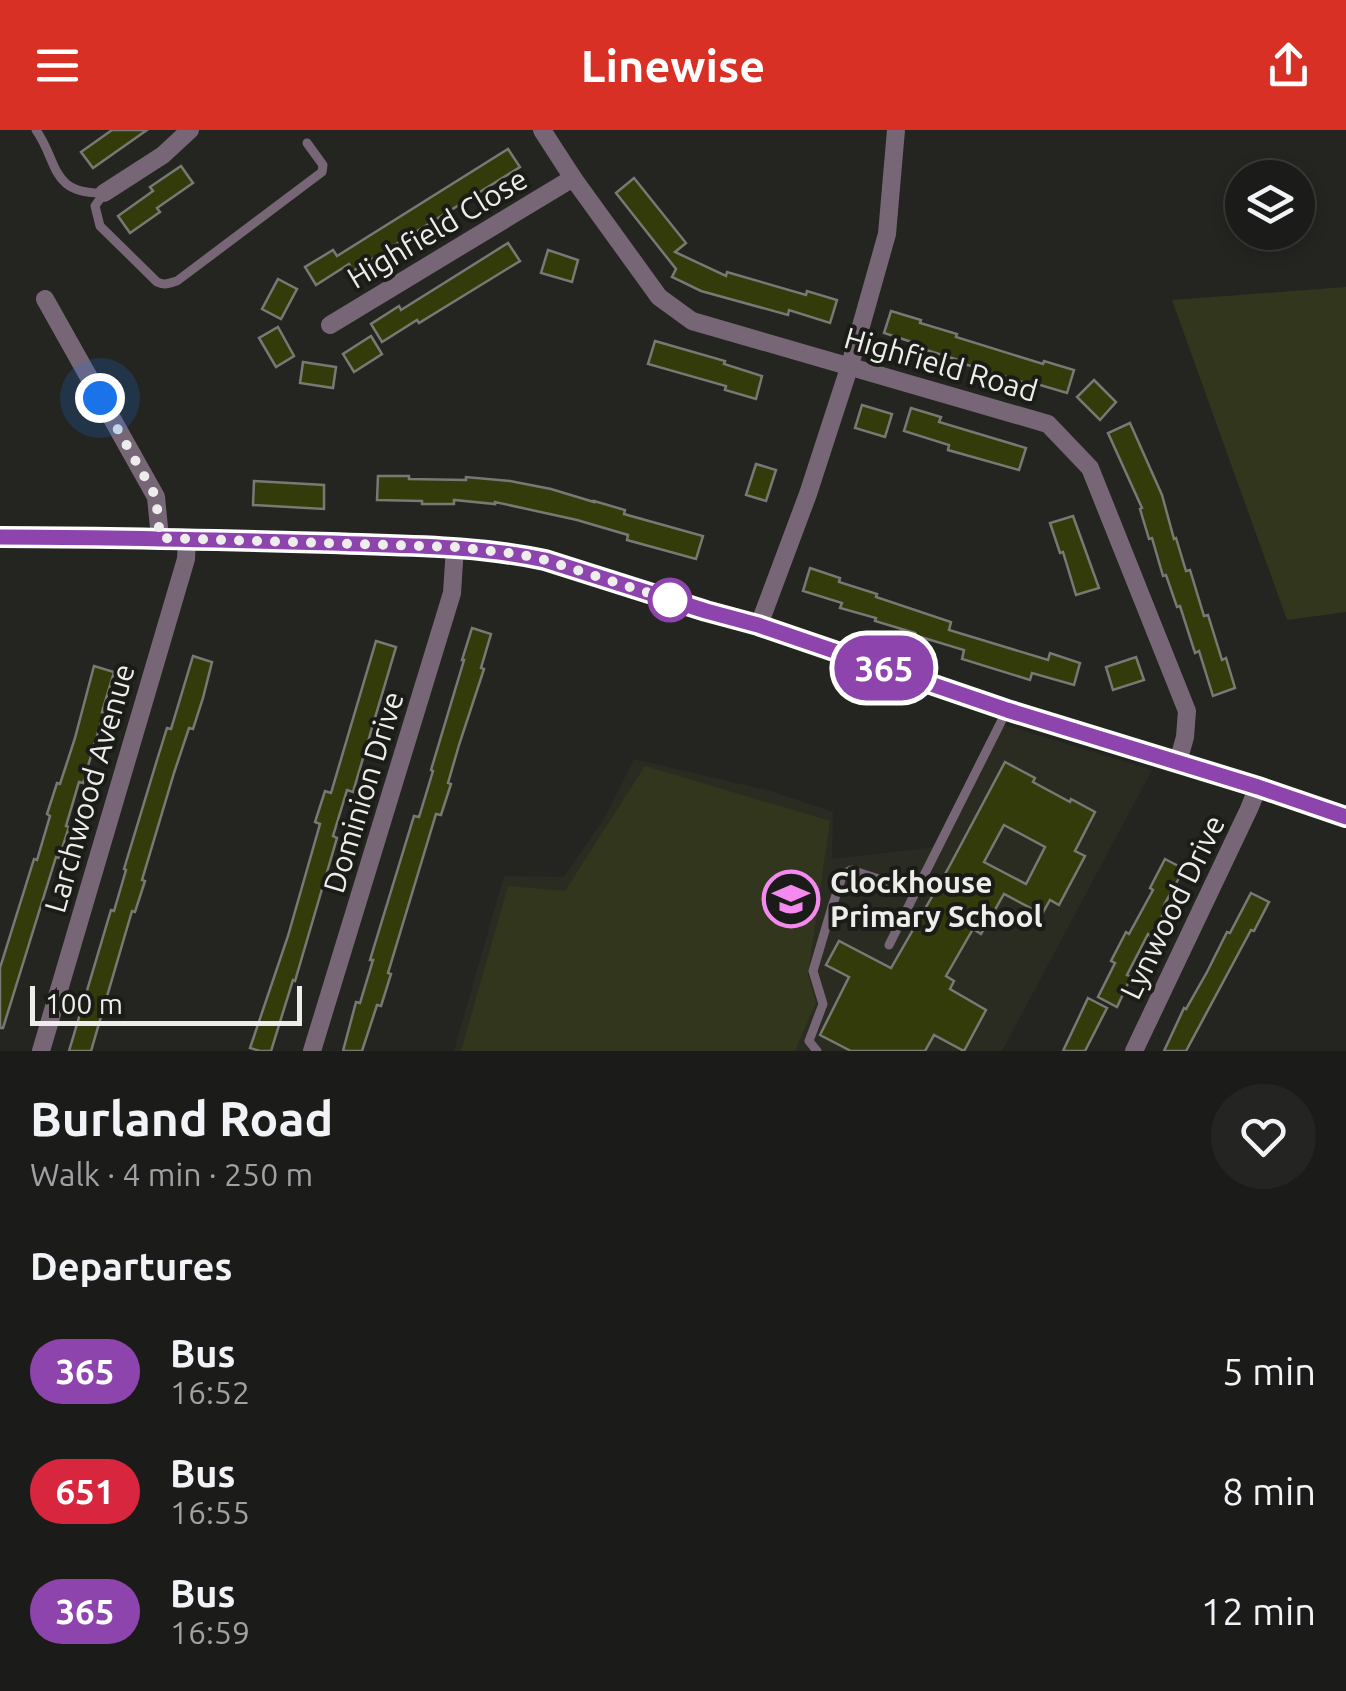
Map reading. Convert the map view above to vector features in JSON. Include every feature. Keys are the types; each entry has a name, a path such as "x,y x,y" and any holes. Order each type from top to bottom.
{"street":[{"name":"Highfield Road","path":"542,130 659,297 692,320 1048,424 1090,468 1187,711 1178,762"},
{"path":"758,625 808,494 887,234 896,130"},
{"path":"104,193 163,155 188,131"},
{"name":"Highfield Close","path":"330,325 573,178"},
{"path":"45,300 156,497 160,538"},
{"path":"0,537 455,547 518,554 758,625 1007,710 1346,817"},
{"name":"Larchwood Avenue","path":"40,1051 186,559 187,539"},
{"name":"Dominion Drive","path":"312,1051 452,593 455,547"},
{"name":"Lynwood Drive","path":"1134,1051 1258,787"}],"lane":[{"path":"36,130 64,181 74,190 104,193"},
{"path":"104,193 96,206 100,226 157,282 168,284 322,172 323,165 307,142"},
{"path":"888,946 1007,710"},
{"path":"817,1051 809,1040 823,1004 812,971 843,874 851,870 916,891"},
{"path":"832,907 898,926"}],"shaded area":[{"name":"Clockhouse Primary School","path":"998,723 1152,770 1002,1051 454,1051 504,876 564,877 604,819 634,759 770,791 833,812 832,859 937,847"}],"green space":[{"path":"1346,287 1346,612 1287,620 1172,300"},
{"path":"645,766 830,821 808,974 816,1003 795,1051 461,1051 508,886 565,891"}],"building":[{"path":"112,130 147,130 93,168 81,152"},
{"path":"508,149 520,167 353,271 349,264 316,285 305,267 333,250 337,256"},
{"path":"181,166 193,183 130,233 118,216"},
{"path":"634,178 686,243 675,252 726,276 727,272 837,300 830,323 701,291 672,277 676,269 616,193"},
{"path":"508,243 520,261 382,342 371,324 399,306 401,310"},
{"path":"548,250 578,260 572,282 541,273"},
{"path":"278,279 297,289 281,319 262,309"},
{"path":"891,311 957,334 956,337 1074,370 1067,393 958,362 884,333"},
{"path":"278,327 294,356 276,367 259,338"},
{"path":"371,336 382,354 354,372 343,354"},
{"path":"655,341 762,376 756,399 725,390 726,386 648,364"},
{"path":"303,362 336,367 333,388 300,383"},
{"path":"1094,380 1116,402 1100,420 1077,397"},
{"path":"862,405 892,414 885,437 855,428"},
{"path":"911,408 941,417 939,422 1026,448 1019,470 948,450 949,445 904,431"},
{"path":"1130,423 1162,495 1174,539 1186,571 1190,570 1204,616 1208,615 1222,660 1226,658 1235,688 1213,696 1199,651 1195,653 1180,606 1177,607 1166,575 1163,576 1152,538 1149,539 1142,508 1108,433"},
{"path":"756,464 776,470 766,501 746,495"},
{"path":"378,476 510,481 594,501 625,510 624,514 703,536 696,559 627,540 628,535 577,520 495,502 454,500 454,504 422,504 377,500"},
{"path":"254,481 324,485 324,509 253,505"},
{"path":"1073,516 1099,588 1076,595 1050,523"},
{"path":"810,568 877,594 876,597 951,622 949,630 1048,660 1050,653 1080,663 1074,685 1032,673 1030,680 962,659 964,650 840,608 842,603 803,591"},
{"path":"472,628 491,634 448,783 451,784 441,815 436,814 381,1006 377,1005 362,1051 343,1051 414,816 419,817"},
{"path":"376,641 396,647 353,792 347,790 333,836 337,838 295,981 271,1051 260,1051 250,1048 288,936 320,824 315,822 325,791 331,793"},
{"path":"193,656 212,662 203,698 174,773 142,880 145,881 135,912 132,911 91,1051 69,1051 167,728 171,729"},
{"path":"1136,657 1144,680 1113,690 1106,667"},
{"path":"94,666 114,672 104,712 0,1028 0,968 34,859 37,860 57,783 60,784 75,738"},
{"path":"1005,762 1035,778 1033,782 1095,812 1075,851 1085,856 1059,905 1050,900 1042,914 1004,894 981,934 973,929 946,976 954,981 950,989 986,1010 964,1051 934,1035 925,1051 851,1051 820,1035 849,977 826,965 839,941 891,968","holes":["1004,825 1045,847 1026,884 984,862"]},
{"path":"1165,859 1184,869 1164,905 1167,907 1127,975 1131,977 1117,1007 1098,997 1115,963 1111,961 1153,890 1150,888"},
{"path":"1251,893 1269,902 1254,931 1251,930 1186,1051 1164,1051 1184,1008"},
{"path":"1088,998 1107,1008 1085,1051 1063,1051"}],"bus line":[{"name":"365","path":"0,537 455,547 518,554 758,625 1007,710 1346,817"}],"place":[{"name":"Clockhouse Primary School","path":"791,899"}],"route":[{"path":"100,398 156,497 160,538 455,547 518,554 674,601 670,600"}]}
